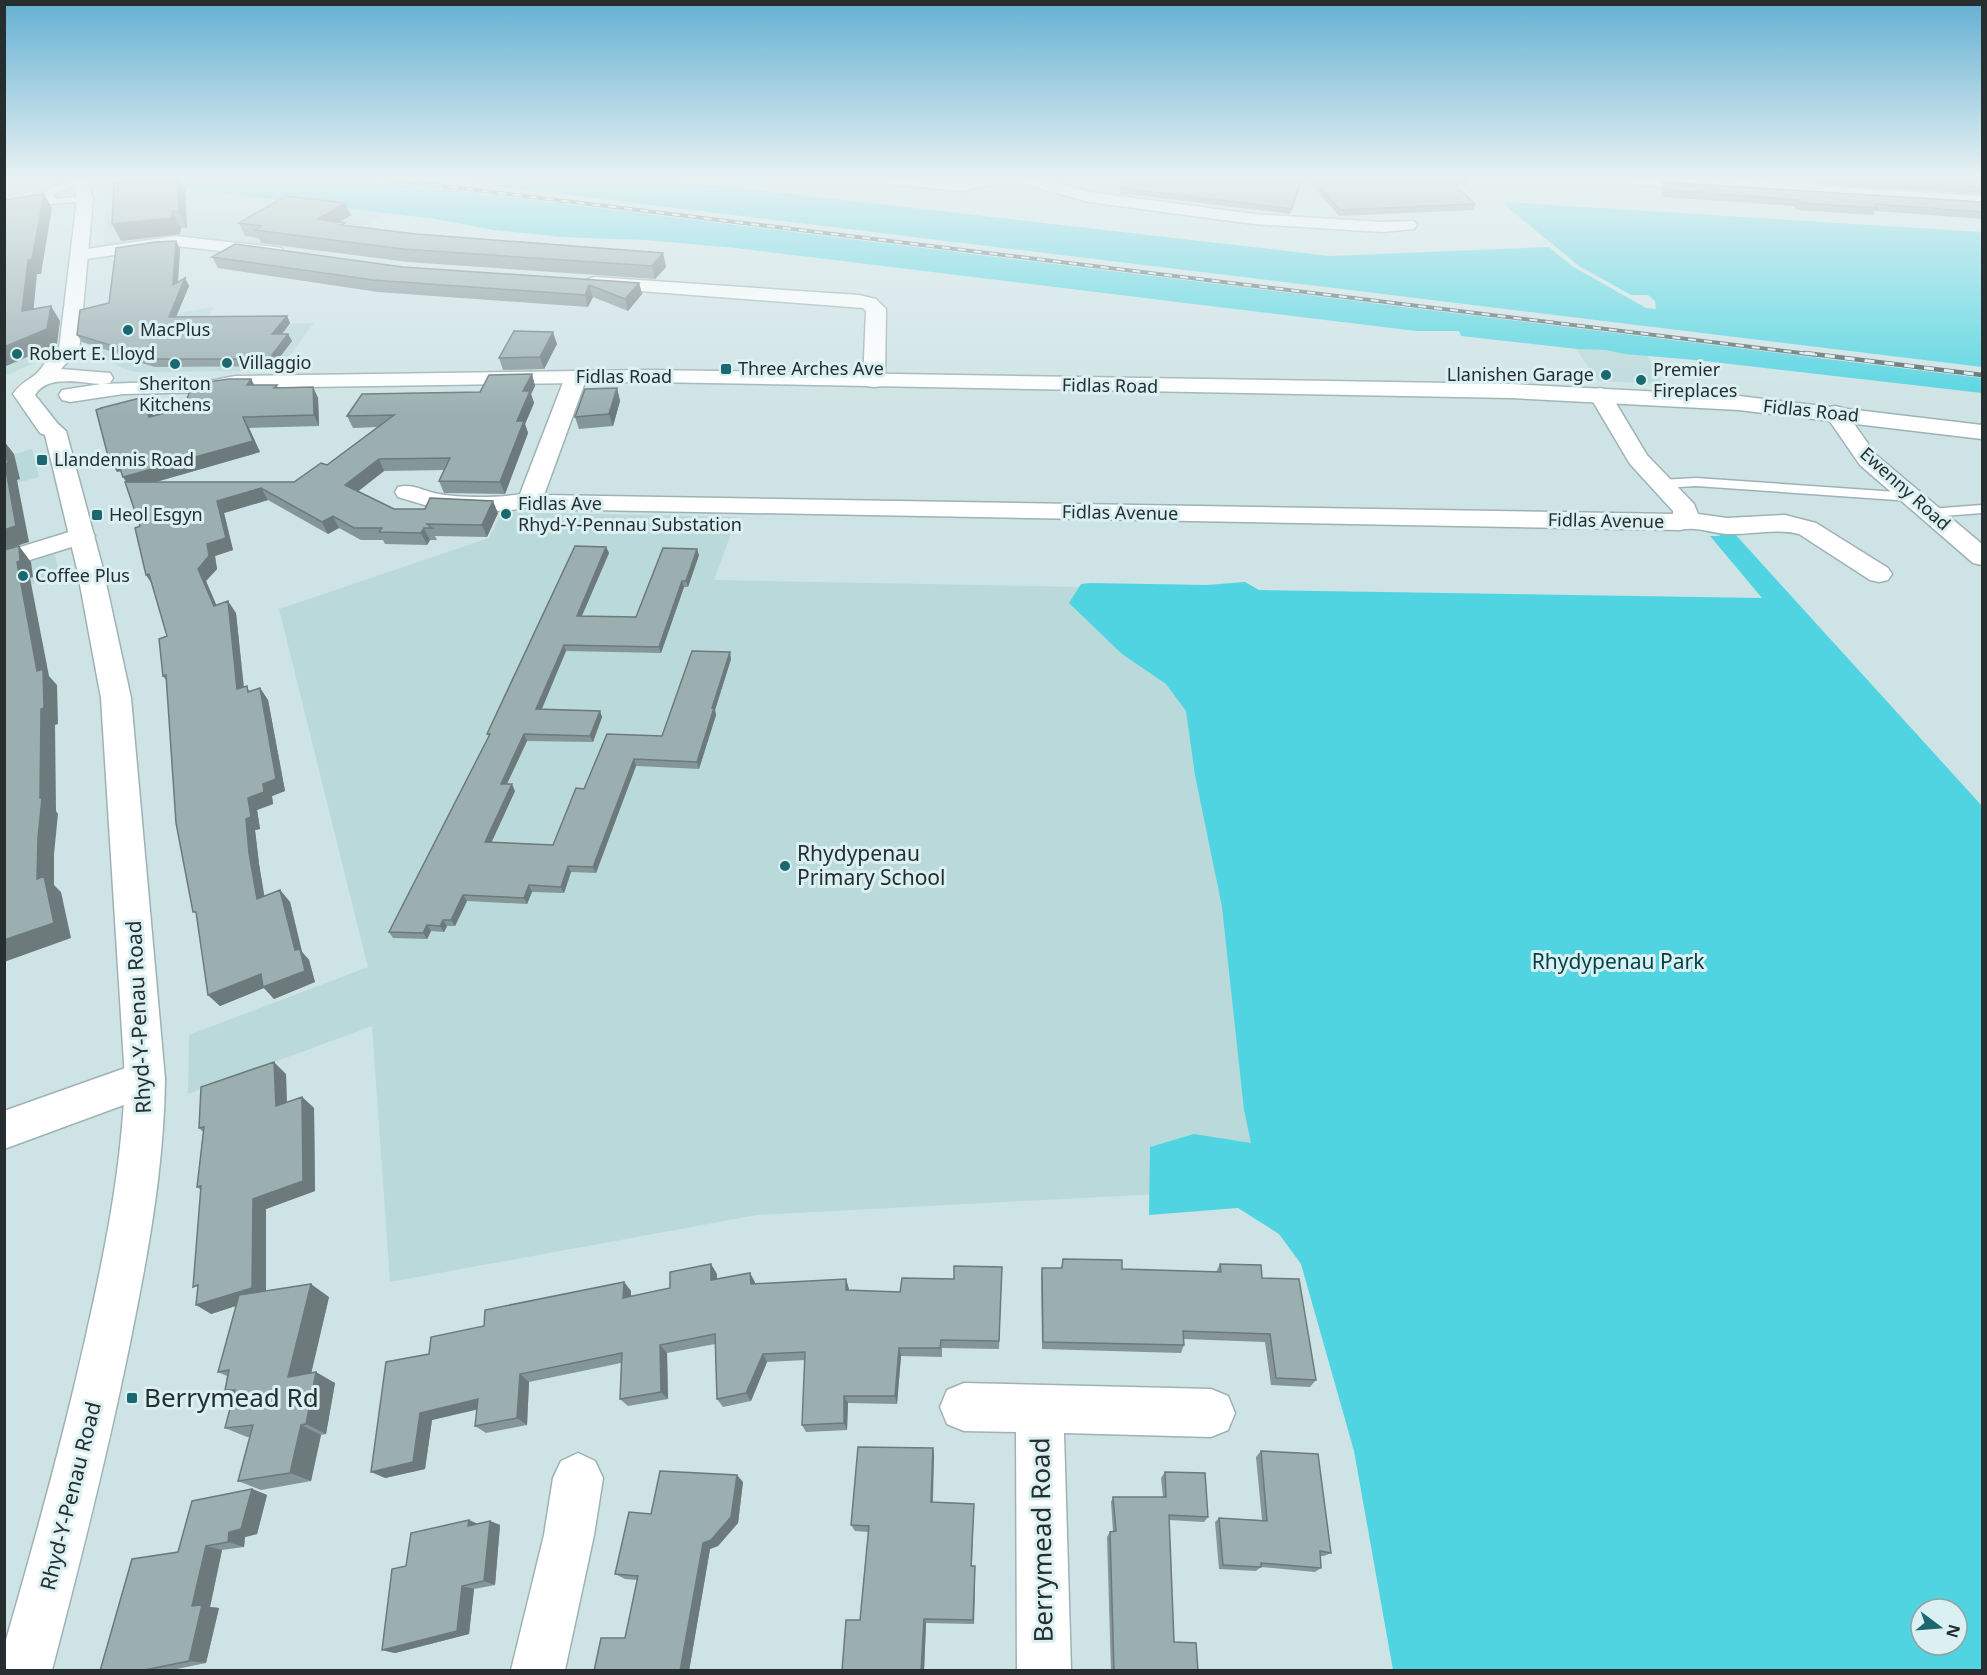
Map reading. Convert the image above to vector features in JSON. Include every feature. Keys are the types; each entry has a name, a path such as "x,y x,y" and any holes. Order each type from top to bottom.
{"street":[{"path":"27,392 60,356 69,352 80,257"},
{"path":"571,282 865,302 876,309 874,381"},
{"name":"Rhyd-Y-Penau Road","path":"25,1671 85,1450 123,1272 143,1134 145,1079 117,698 82,536 70,395 80,369 75,354 69,352"},
{"path":"533,499 534,487 576,377"},
{"name":"Fidlas Road","path":"27,392 44,401 123,388 214,386 235,382 576,377 1600,395 1730,403 1835,413 1983,432"},
{"path":"4,390 27,392"},
{"path":"27,392 32,409 44,418 48,428 70,395"},
{"name":"Fidlas Avenue","path":"407,492 438,502 507,504 533,499 538,502 559,504 1680,522 1684,519 1685,509 1629,446 1600,395"},
{"name":"Ewenny Road","path":"1835,413 1868,460 1983,557"},
{"path":"1684,519 1727,526 1794,523 1807,528 1880,574"},
{"path":"4,560 82,536"},
{"path":"4,1130 145,1079"},
{"name":"Berrymead Road","path":"964,1407 1211,1413"},
{"name":"Berrymead Road","path":"1040,1409 1044,1671"},
{"path":"538,1671 569,1535 578,1478"}],"lane":[{"path":"1661,484 1696,482 1921,505 1983,509"}],"shaded area":[{"path":"213,307 206,324 314,323 278,371 138,372 127,370 97,355 100,327"},
{"path":"43,342 41,360 5,376 5,349"},
{"path":"1575,348 1645,352 1663,384 1598,381"},
{"path":"32,449 39,477 5,486 5,457"},
{"name":"Rhydypenau Primary School","path":"502,512 737,517 714,580 1180,589 1292,1187 757,1215 390,1282 372,1026 188,1094 189,1035 368,967 279,609 489,538"},
{"path":"55,554 59,575 5,593 4,570"}],"green space":[{"path":"811,257 998,257 1982,378 1982,393 1696,360 1624,354 1606,350 1461,336 1459,331 1416,331"},
{"path":"1079,257 1561,257 1572,266 1646,308 1656,309 1655,301 1648,295 1631,295 1579,266 1568,257 1982,257 1982,367"},
{"name":"Rhydypenau Park","path":"1722,532 1734,533 1982,806 1982,1670 1393,1670 1354,1451 1301,1264 1279,1234 1238,1208 1149,1215 1150,1147 1194,1134 1251,1143 1244,1110 1222,907 1195,775 1186,711 1166,684 1122,654 1069,603 1081,584 1090,583 1207,585 1245,582 1259,590 1762,598 1710,536 1719,536"}],"building":[{"path":"4,257 32,257 28,260 22,311 51,306 47,329 4,347"},
{"path":"115,257 175,257 173,285 185,278 169,317 287,316 272,334 288,334 269,359 150,359 116,350 117,347 77,335 80,310 109,303"},
{"path":"213,257 331,257 403,267 639,283 625,299 589,285 585,295 373,280"},
{"path":"523,257 659,257 652,266"},
{"path":"514,331 553,332 540,357 499,358"},
{"path":"532,374 523,391 530,391 517,421 524,421 500,482 439,481 450,458 379,459 345,485 394,509 425,509 430,498 493,501 482,525 427,524 432,528 424,528 421,533 379,532 382,528 354,528 333,516 322,522 261,488 217,501 226,538 207,544 209,556 198,569 214,606 228,601 237,689 247,686 248,692 260,688 276,779 263,784 264,792 248,798 251,817 246,819 249,853 257,899 280,890 295,950 300,949 305,971 263,987 261,974 208,995 196,912 193,912 176,823 166,675 163,676 159,639 167,636 149,574 146,575 135,528 140,526 125,482 294,482 321,463 327,465 394,415 347,416 362,394 480,392 489,375"},
{"path":"229,379 251,379 247,385 277,385 274,388 313,387 314,415 243,417 253,441 123,477 116,458 109,460 96,410 144,397 149,417 183,408 193,384"},
{"path":"617,388 609,414 575,417 585,389"},
{"path":"4,447 16,526 4,530"},
{"path":"19,546 20,561 17,562 37,671 43,669 44,708 41,709 40,798 42,798 37,879 44,876 54,923 4,940 4,550"},
{"path":"575,546 606,547 577,616 636,617 663,548 697,549 686,581 682,581 659,647 564,645 536,709 600,711 590,736 524,734 501,784 512,784 485,842 553,845 576,788 584,789 607,734 662,736 692,651 730,652 697,762 634,759 593,867 568,866 561,887 529,885 524,898 463,895 451,920 443,920 440,926 427,925 423,933 389,932 490,734 487,734"},
{"path":"274,1062 276,1106 302,1097 303,1181 253,1199 252,1288 196,1305 198,1285 193,1287 201,1186 197,1187 204,1127 199,1128 201,1087"},
{"path":"1063,1259 1122,1260 1122,1269 1221,1272 1220,1264 1261,1265 1262,1278 1299,1279 1316,1380 1276,1378 1270,1334 1183,1331 1184,1345 1043,1342 1042,1268 1062,1268"},
{"path":"711,1264 711,1280 750,1273 751,1284 846,1279 846,1290 900,1292 902,1278 954,1279 954,1266 1002,1267 999,1341 941,1340 940,1348 899,1348 895,1396 844,1396 844,1423 802,1425 805,1352 763,1354 746,1393 717,1399 715,1334 660,1345 661,1392 620,1399 622,1353 520,1374 517,1418 475,1426 478,1399 420,1413 413,1462 371,1472 386,1362 429,1354 431,1337 484,1326 485,1310 624,1282 623,1298 670,1288 670,1272"},
{"path":"311,1284 288,1377 316,1372 306,1424 301,1425 290,1473 238,1481 253,1425 225,1428 235,1390 225,1390 229,1370 218,1372 239,1295"},
{"path":"858,1447 933,1448 931,1502 974,1504 971,1566 975,1566 973,1620 924,1619 921,1671 842,1671 846,1620 860,1620 869,1526 851,1525"},
{"path":"1261,1451 1318,1454 1331,1553 1320,1551 1321,1568 1261,1563 1261,1567 1223,1565 1219,1518 1267,1521"},
{"path":"660,1471 737,1475 731,1517 711,1540 703,1543 680,1671 594,1671 601,1638 625,1638 638,1576 615,1574 629,1512 651,1514"},
{"path":"1165,1472 1205,1473 1208,1517 1169,1515 1174,1642 1196,1643 1198,1671 1114,1671 1110,1532 1116,1531 1113,1497 1166,1497"},
{"path":"252,1489 241,1529 229,1532 228,1542 206,1546 192,1606 202,1605 189,1661 139,1671 100,1671 132,1559 178,1552 192,1501"},
{"path":"469,1520 468,1526 490,1521 484,1581 462,1586 457,1631 382,1650 392,1569 406,1566 411,1533"}],"railway":[{"path":"1022,257 1817,355"},
{"path":"1805,353 1982,375"}],"place":[{"name":"MacPlus","path":"128,330"},
{"name":"Robert E. Lloyd","path":"17,354"},
{"name":"Villaggio","path":"227,363"},
{"name":"Sheriton Kitchens","path":"175,364"},
{"name":"Three Arches Ave","path":"726,369"},
{"name":"Llanishen Garage","path":"1606,375"},
{"name":"Premier Fireplaces","path":"1641,380"},
{"name":"Llandennis Road","path":"42,460"},
{"name":"Fidlas Ave Rhyd-Y-Pennau Substation","path":"506,514"},
{"name":"Heol Esgyn","path":"97,515"},
{"name":"Coffee Plus","path":"23,576"},
{"name":"Rhydypenau Primary School","path":"785,866"},
{"name":"Berrymead Rd","path":"132,1398"}]}
